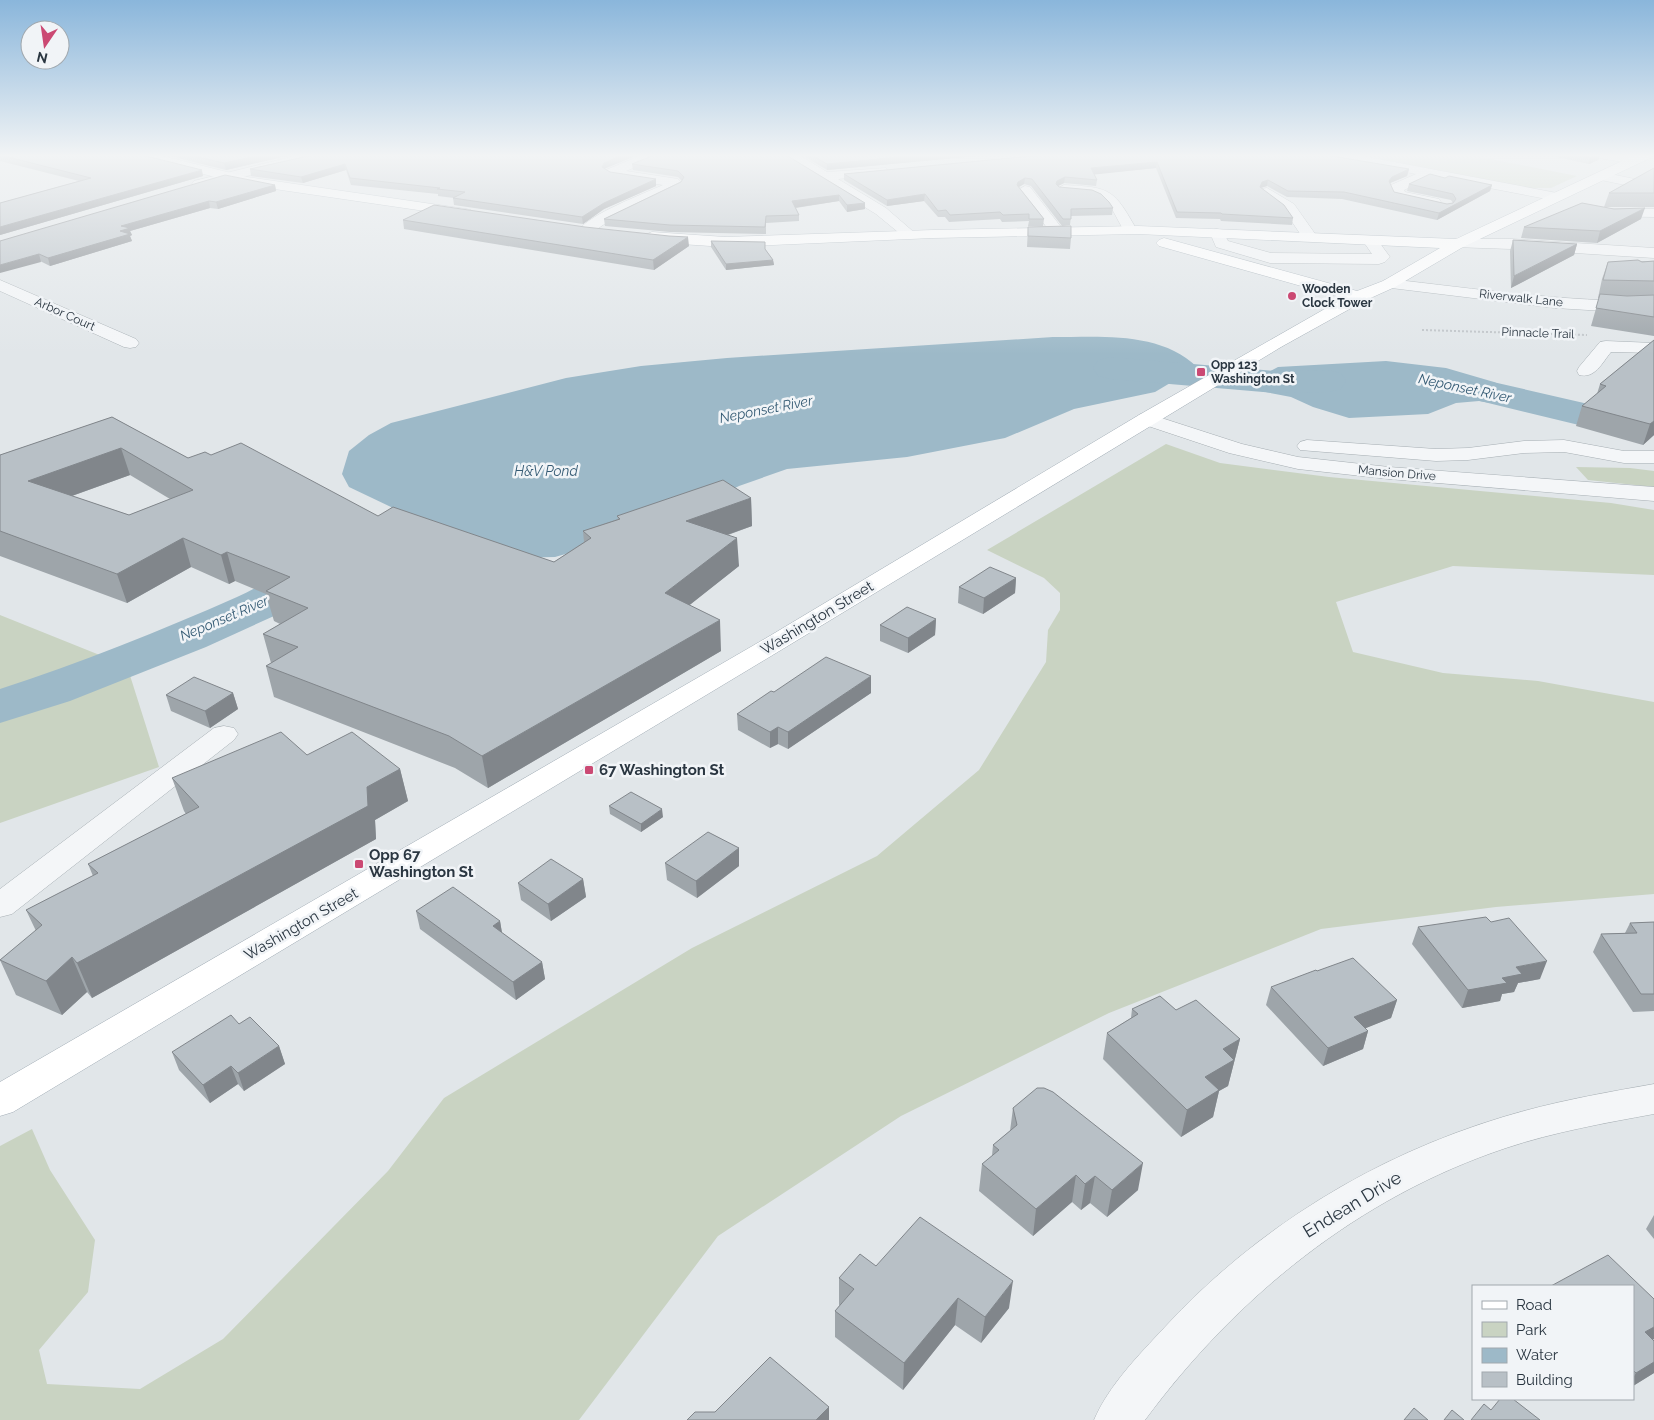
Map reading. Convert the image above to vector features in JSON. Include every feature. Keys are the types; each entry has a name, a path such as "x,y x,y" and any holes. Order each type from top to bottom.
{"main road":[{"name":"Washington Street","path":"0,1101 801,627 1261,351 1358,297 1389,284 1458,244 1504,221"},
{"path":"581,230 605,232"},
{"path":"1094,230 1173,244 1358,297"},
{"path":"642,236 734,242 909,234 1130,230 1458,244"}],"street":[{"path":"581,230 598,221"},
{"path":"893,221 909,234"},
{"path":"1049,221 1056,230"},
{"path":"1125,221 1130,230"},
{"path":"1233,248 1292,249 1299,246 1302,238 1295,221"},
{"path":"1488,229 1550,246"},
{"path":"1217,233 1221,244 1270,258 1379,260 1382,257 1371,241"},
{"path":"1637,252 1630,244 1642,235"},
{"path":"1458,244 1550,246 1654,253"},
{"path":"1409,273 1465,292"},
{"name":"Riverwalk Lane","path":"1389,284 1608,307 1654,306"},
{"name":"Arbor Court","path":"0,285 130,342"},
{"path":"1586,371 1606,346 1654,348"},
{"name":"Mansion Drive","path":"1155,413 1198,437 1252,454 1298,463 1654,494"},
{"path":"1198,437 1436,455 1468,454 1524,447 1564,446 1624,457 1654,457"},
{"path":"0,906 224,734"},
{"name":"Endean Drive","path":"1117,1420 1142,1385 1207,1312 1276,1252 1348,1203 1423,1163 1502,1133 1583,1111 1654,1099"}],"path":[{"name":"Pinnacle Trail","path":"1422,330 1590,335"}],"green space":[{"path":"1166,444 1220,463 1329,477 1611,503 1654,510 1654,575 1453,566 1336,602 1353,652 1443,673 1538,681 1654,702 1654,894 1496,907 1321,929 1109,1013 901,1116 718,1236 579,1420 0,1420 0,1146 32,1129 50,1170 95,1240 88,1292 39,1350 47,1384 140,1389 223,1339 388,1171 444,1098 692,948 877,856 979,770 1046,662 1048,630 1060,610 1060,593 1044,578 987,550"},
{"path":"1576,467 1630,468 1654,471 1654,487 1588,480"},
{"path":"0,615 127,666 159,767 0,823"}],"water":[{"name":"H&V Pond","path":"1053,337 1129,338 1166,347 1182,355 1197,367 1155,392 1074,409 1005,438 907,457 787,469 739,486 696,508 607,542 555,557 506,558 393,515 391,507 349,487 342,474 349,451 369,435 391,423 566,378 641,366 727,358"},
{"path":"1386,361 1446,368 1494,382 1531,399 1572,405 1559,417 1541,415 1521,408 1479,401 1456,403 1428,414 1349,418 1313,407 1291,397 1240,387 1278,367"}],"building":[{"path":"0,221 20,221 0,227"},
{"path":"67,221 138,221 121,226 130,228 120,231 130,234 48,258 39,254 0,265 0,241"},
{"path":"411,221 546,221 688,237 653,260"},
{"path":"629,221 766,221 765,227 670,225"},
{"path":"1538,221 1619,221 1600,231 1524,227"},
{"path":"1071,226 1071,238 1028,236 1028,227"},
{"path":"1513,240 1577,244 1514,276"},
{"path":"711,241 765,242 765,249 773,260 726,264"},
{"path":"1638,260 1642,262 1654,261 1654,281 1603,280 1608,262"},
{"path":"1600,294 1654,295 1654,317 1596,308"},
{"path":"1654,340 1654,421 1650,424 1582,406 1606,386 1600,384"},
{"path":"112,417 188,458 205,452 211,455 241,443 378,516 393,507 554,562 591,538 583,531 620,519 617,516 723,480 751,498 686,521 737,538 665,593 720,620 482,756 449,736 266,666 298,647 263,634 308,608 266,591 290,577 227,552 221,555 183,538 117,574 0,531 0,455","holes":["121,448 193,490 129,515 28,481"]},
{"path":"990,567 1016,578 984,598 959,587"},
{"path":"907,607 936,619 908,638 880,625"},
{"path":"826,657 871,676 788,732 778,727 770,732 737,714 771,691 774,692"},
{"path":"194,677 233,693 205,711 166,695"},
{"path":"281,732 307,755 352,732 400,769 367,787 368,806 77,963 72,957 46,981 0,960 42,925 26,910 98,873 88,864 199,807 172,778"},
{"path":"631,792 662,809 641,824 609,806"},
{"path":"708,832 739,848 696,881 665,863"},
{"path":"551,859 583,879 548,904 518,883"},
{"path":"453,887 500,921 493,926 542,962 513,982 416,911"},
{"path":"1486,917 1491,922 1509,918 1547,961 1516,967 1522,974 1502,978 1507,983 1468,990 1418,927"},
{"path":"1654,922 1654,994 1641,994 1601,934 1637,933 1630,923"},
{"path":"1353,958 1397,1000 1354,1017 1368,1031 1328,1048 1271,987"},
{"path":"1160,996 1176,1010 1196,1000 1240,1039 1223,1049 1234,1060 1205,1077 1219,1090 1187,1110 1107,1033 1138,1014 1132,1009"},
{"path":"231,1015 239,1024 250,1017 279,1046 238,1073 231,1066 203,1085 172,1052"},
{"path":"1037,1088 1044,1088 1053,1092 1143,1163 1112,1190 1095,1176 1085,1184 1076,1175 1036,1209 982,1164 999,1150 993,1145 1017,1125 1013,1108"},
{"path":"920,1217 1013,1281 985,1317 958,1298 904,1363 835,1311 854,1289 839,1278 860,1254 876,1266"},
{"path":"1608,1255 1654,1299 1654,1327 1645,1332 1654,1341 1654,1362 1636,1373 1634,1371 1634,1285 1553,1285"},
{"path":"770,1357 829,1407 816,1420 687,1420 695,1412 715,1412"},
{"path":"1499,1400 1514,1400 1540,1420 1471,1420 1484,1404 1491,1410"},
{"path":"1414,1408 1428,1420 1404,1420"},
{"path":"1452,1410 1464,1420 1444,1420"}],"waterway":[{"name":"Neponset River","path":"1111,368 1275,382 1328,381"},
{"name":"Neponset River","path":"1493,393 1583,414"},
{"name":"Neponset River","path":"0,707 51,690 188,636 257,606 332,564"}],"place":[{"name":"Wooden Clock Tower","path":"1292,296"},
{"name":"Opp 123 Washington St","path":"1201,372"},
{"name":"67 Washington St","path":"589,770"},
{"name":"Opp 67 Washington St","path":"359,864"}]}
